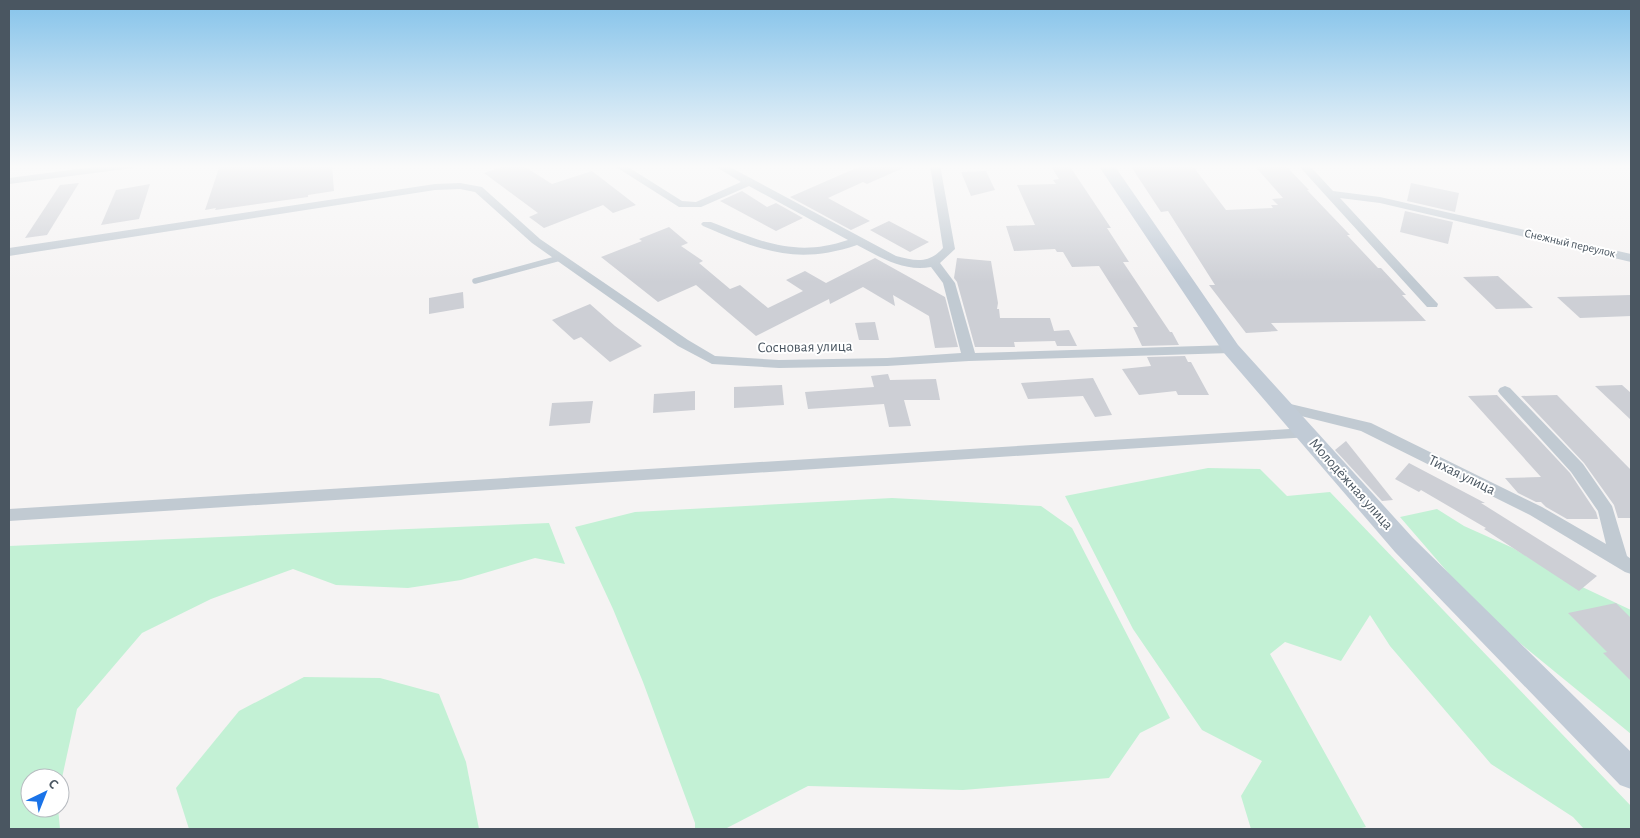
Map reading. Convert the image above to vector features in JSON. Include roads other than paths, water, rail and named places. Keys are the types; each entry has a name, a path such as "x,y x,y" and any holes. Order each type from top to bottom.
{"main road":[{"name":"Молодёжная улица","path":"1133,204 1232,349 1282,407 1404,545 1631,774"}],"street":[{"name":"Сосновая улица","path":"9,252 323,204"},
{"name":"Сосновая улица","path":"496,204 536,241 683,343 712,360 779,364 887,362 970,357 1232,349"},
{"path":"679,204 688,206 699,204"},
{"path":"790,204 892,259 923,265 934,263 943,257 949,249 942,204"},
{"path":"1341,204 1432,304"},
{"name":"Снежный переулок","path":"1398,204 1631,258"},
{"path":"707,224 746,240 780,249 811,252 830,250 856,241"},
{"path":"934,263 949,284 970,357"},
{"path":"1505,391 1578,468 1606,510 1625,563"},
{"name":"Тихая улица","path":"1282,407 1366,427 1536,511 1625,563"},
{"path":"9,515 1305,432"}],"lane":[{"path":"475,281 560,258"}]}
